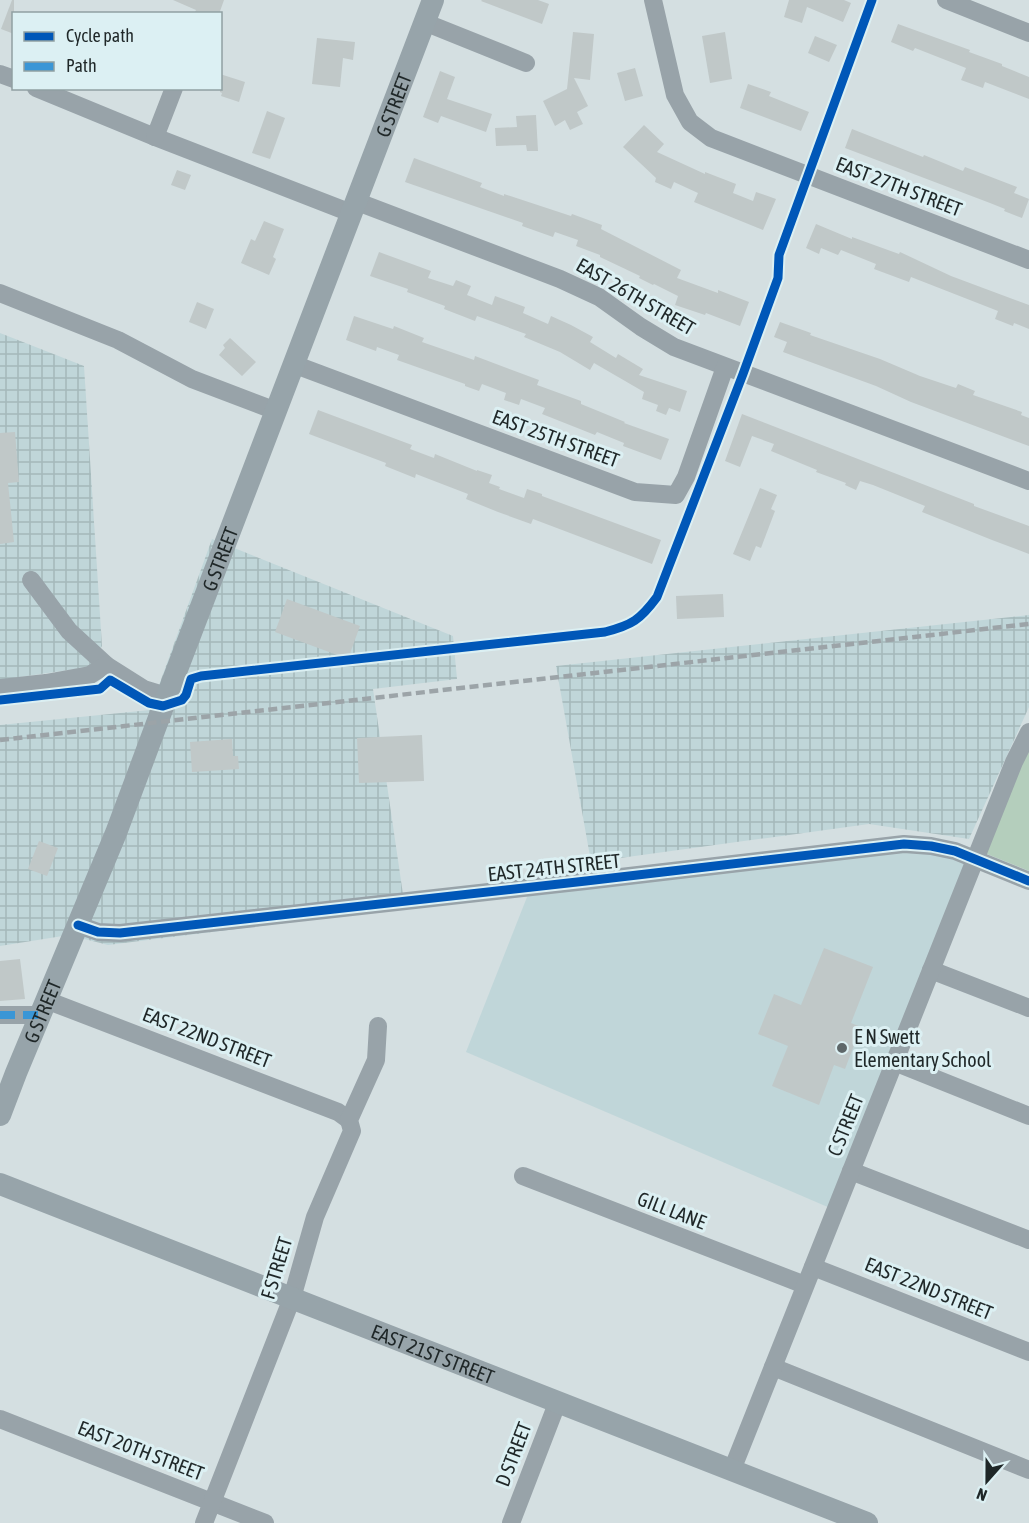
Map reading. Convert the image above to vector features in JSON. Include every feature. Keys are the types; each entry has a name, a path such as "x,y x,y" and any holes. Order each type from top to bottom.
{"main road":[{"name":"G STREET","path":"0,1115 116,833 433,0"},
{"name":"EAST 21ST STREET","path":"0,1184 867,1523"}],"street":[{"name":"EAST 27TH STREET","path":"653,0 675,95 690,122 711,138 1029,260"},
{"path":"946,0 1029,33"},
{"path":"424,22 526,63"},
{"name":"EAST 26TH STREET","path":"41,90 155,137 560,279 599,297 674,347 1029,481"},
{"path":"155,137 173,90"},
{"path":"0,293 118,340 192,379 276,411"},
{"name":"EAST 25TH STREET","path":"293,364 634,492 676,495 686,477 725,367"},
{"path":"31,580 69,631 106,665 144,689 167,696"},
{"path":"0,688 90,675 106,665"},
{"name":"C STREET","path":"732,1470 1014,762 1029,732"},
{"name":"EAST 24TH STREET","path":"78,925 98,932 120,933 904,844 956,851 1029,880"},
{"path":"931,970 1029,1008"},
{"path":"0,1015 43,1007"},
{"name":"EAST 22ND STREET","path":"43,1007 338,1112 349,1120"},
{"name":"F STREET","path":"204,1523 292,1298 315,1217 352,1131 349,1120 376,1060 378,1026"},
{"path":"894,1062 1029,1116"},
{"path":"851,1171 1029,1240"},
{"name":"GILL LANE","path":"523,1176 805,1286"},
{"name":"EAST 22ND STREET","path":"813,1267 1029,1352"},
{"path":"773,1367 1029,1470"},
{"name":"D STREET","path":"511,1523 558,1401"},
{"name":"EAST 20TH STREET","path":"0,1419 265,1523"}],"shaded area":[{"path":"0,333 84,366 102,646 89,667 0,680"},
{"path":"212,539 453,636 457,679 373,689 405,908 108,945 69,935 0,946 0,725 150,710"},
{"path":"1029,615 1029,707 969,839 869,824 591,862 556,666"},
{"path":"907,852 932,852 966,861 830,1208 466,1052 529,892"}],"green space":[{"path":"1029,745 1029,871 982,852"}],"building":[{"path":"12,0 14,0 12,33 1,29"},
{"path":"173,0 224,0 220,12 195,12 196,10"},
{"path":"482,0 538,0 549,4 542,24"},
{"path":"789,0 844,0 851,3 843,22 807,7 802,23 784,17"},
{"path":"898,24 970,50 969,52 1029,77 1029,99 985,82 983,88 961,80 966,68 915,48 913,51 891,42"},
{"path":"573,32 594,34 590,80 574,78 588,106 577,112 583,124 570,130 565,120 555,126 543,101 567,89"},
{"path":"725,32 732,79 710,83 702,36"},
{"path":"815,36 837,45 829,62 808,53"},
{"path":"317,38 355,42 353,60 343,58 340,87 312,84"},
{"path":"635,68 643,96 625,101 617,73"},
{"path":"440,71 455,77 447,99 492,114 486,132 441,116 438,123 423,117"},
{"path":"222,75 245,82 239,102 221,96"},
{"path":"748,84 771,92 769,96 809,112 801,131 740,108"},
{"path":"267,111 285,118 270,159 252,153"},
{"path":"536,115 538,151 527,151 526,145 496,146 495,128 517,127 516,116"},
{"path":"644,125 664,144 657,152 705,174 705,172 736,184 733,193 753,201 756,192 776,199 763,230 694,202 698,193 674,182 671,189 655,182 656,178 623,147"},
{"path":"852,129 923,157 924,155 963,171 965,167 1017,187 1014,193 1029,199 1022,218 990,203 845,148"},
{"path":"414,158 482,183 480,187 504,196 504,194 571,216 572,214 602,225 601,229 681,270 677,278 749,302 740,326 706,313 705,315 675,305 678,296 639,278 640,276 600,255 576,246 578,240 555,232 553,237 522,226 523,223 405,182"},
{"path":"177,170 191,175 185,190 171,185"},
{"path":"264,221 284,229 269,275 241,263 251,239 255,241"},
{"path":"816,224 852,239 852,237 899,254 900,252 951,276 1029,305 1029,329 995,319 998,311 911,277 909,282 874,269 876,264 841,250 838,255 821,248 819,254 806,248"},
{"path":"379,252 431,271 428,278 453,286 456,280 471,286 467,295 492,305 495,296 525,307 523,313 548,324 551,316 571,325 593,337 590,342 616,358 618,354 643,369 639,375 687,391 680,412 669,408 666,415 656,411 658,405 642,399 644,392 594,363 590,370 560,352 524,337 526,334 477,316 475,321 444,309 445,306 407,292 408,289 370,276"},
{"path":"197,302 214,309 206,329 189,322"},
{"path":"354,316 393,329 394,326 424,338 422,342 474,360 475,356 539,380 537,385 581,401 581,404 624,423 669,439 661,460 623,446 624,443 597,432 595,435 542,414 545,408 521,399 519,405 504,400 506,393 482,384 479,391 397,360 399,355 377,347 376,351 346,340"},
{"path":"780,322 920,376 956,388 958,384 975,391 973,395 1022,412 1021,415 1029,418 1029,446 783,352 787,342 774,337"},
{"path":"230,338 256,362 242,376 219,355 225,348 223,345"},
{"path":"318,410 412,445 410,449 434,458 435,454 492,475 489,483 500,487 499,489 524,498 527,489 661,540 652,564 533,519 531,524 498,512 466,499 468,494 416,474 415,478 385,466 386,463 309,434"},
{"path":"742,414 1029,526 1029,554 922,512 925,506 873,485 860,481 856,490 845,485 846,483 771,451 774,444 752,436 740,467 725,461"},
{"path":"15,432 19,482 8,483 14,542 0,544 0,433"},
{"path":"760,488 777,495 771,509 775,511 761,548 756,546 750,561 733,554"},
{"path":"723,594 724,617 677,619 676,596"},
{"path":"287,599 360,626 348,659 275,632"},
{"path":"422,735 424,781 359,783 357,738"},
{"path":"232,739 233,756 238,756 239,769 192,772 190,742"},
{"path":"39,841 58,848 47,876 28,869"},
{"path":"824,948 873,967 851,1023 861,1027 845,1069 834,1065 819,1105 772,1086 788,1046 758,1034 774,994 801,1005"},
{"path":"20,959 25,999 0,1001 0,961"}],"railway":[{"path":"0,740 1029,624"}],"marked path":[{"path":"0,1015 40,1015"}],"cycle path":[{"path":"0,700 100,689 110,680 149,703 163,706 182,700 191,679 201,676 605,632 629,624 640,616 657,597 743,374 778,278 779,255 872,0"},
{"path":"78,925 98,932 120,933 904,844 955,851 1029,881"}],"place":[{"name":"E N Swett Elementary School","path":"842,1048"}]}
